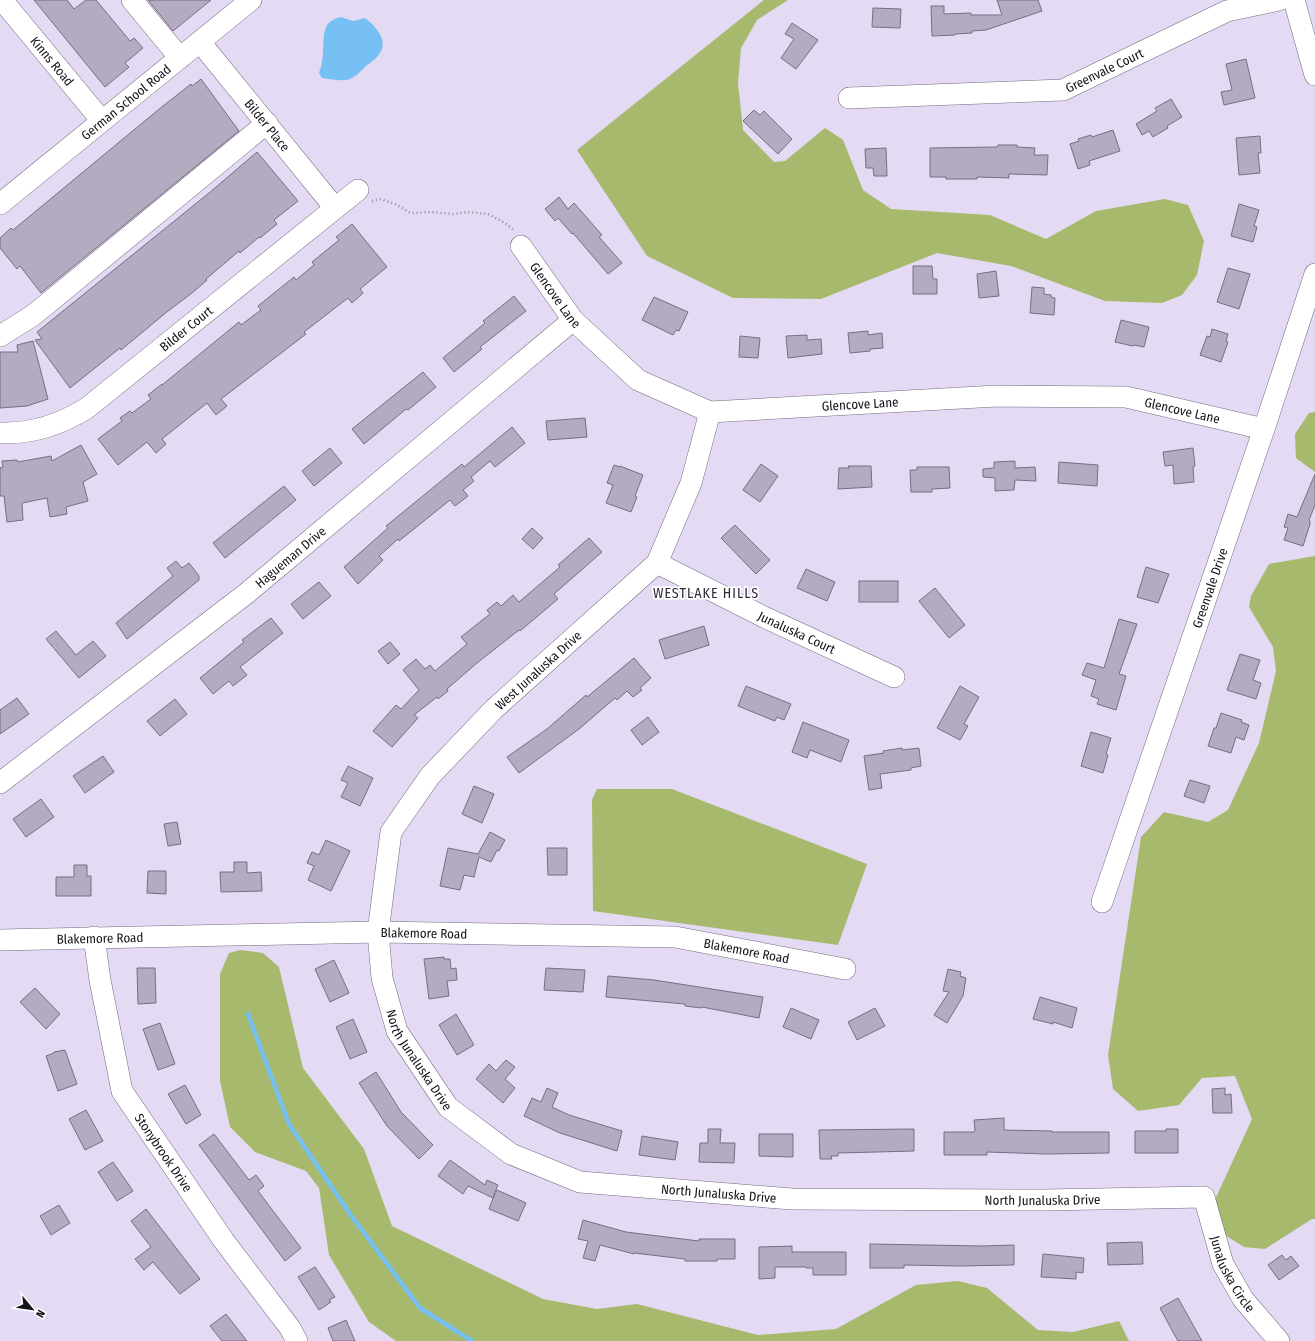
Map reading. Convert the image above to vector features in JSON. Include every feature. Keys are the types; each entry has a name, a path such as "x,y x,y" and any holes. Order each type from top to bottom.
{"street":[{"name":"Kinns Road","path":"2,0 102,121"},
{"path":"132,0 180,58"},
{"name":"German School Road","path":"0,204 251,0"},
{"name":"Greenvale Court","path":"849,98 1063,90 1227,11 1279,0"},
{"path":"1294,0 1315,75"},
{"name":"Bilder Place","path":"200,42 335,208"},
{"path":"0,336 48,304 267,123"},
{"name":"Bilder Court","path":"0,433 34,430 56,425 88,408 335,208 364,196"},
{"name":"Glencove Lane","path":"521,246 572,320 638,380 710,412 996,396 1126,397 1264,429"},
{"name":"Greenvale Drive","path":"1102,902 1264,429 1315,274"},
{"name":"Hagueman Drive","path":"0,783 247,593 572,320"},
{"name":"West Junaluska Drive","path":"378,932 391,832 430,776 494,709 657,563 691,483 710,412"},
{"name":"Junaluska Court","path":"657,563 764,617 894,677"},
{"name":"Blakemore Road","path":"0,940 378,932 675,937 845,969"},
{"name":"North Junaluska Drive","path":"378,932 382,978 397,1031 448,1107 511,1154 580,1182 792,1199 1044,1200 1204,1197"},
{"name":"Stonybrook Drive","path":"94,937 100,980 122,1091 224,1241 290,1328 297,1341"},
{"name":"Junaluska Circle","path":"1204,1197 1223,1264 1243,1299 1279,1341"}],"path":[{"path":"364,196 395,204 410,213 432,212 453,214 468,212 488,214 505,223 518,234 521,246"}],"green space":[{"path":"764,0 788,0 757,20 741,48 738,83 743,130 774,162 785,161 825,128 843,140 863,190 891,209 990,215 1046,239 1096,211 1165,199 1188,205 1204,241 1197,275 1182,295 1162,303 1105,301 1011,266 937,253 821,299 733,298 647,256 577,150"},
{"path":"1315,412 1315,472 1296,458 1295,434 1309,413"},
{"path":"1315,556 1315,1219 1312,1219 1265,1249 1244,1247 1225,1235 1213,1204 1252,1119 1235,1076 1202,1078 1179,1105 1138,1111 1113,1089 1108,1055 1141,837 1164,812 1208,822 1228,810 1259,743 1276,671 1273,647 1249,607 1251,596 1269,564"},
{"path":"597,789 672,789 867,864 838,945 593,911 592,800"},
{"path":"240,950 263,953 279,967 303,1068 364,1149 392,1226 543,1299 597,1309 637,1304 758,1335 836,1329 916,1285 958,1281 987,1288 1038,1330 1073,1332 1119,1321 1129,1341 396,1341 369,1322 329,1255 319,1188 306,1171 255,1152 230,1127 220,1081 220,974 229,953"}],"water":[{"path":"341,17 353,21 365,18 372,24 381,36 383,45 382,49 375,59 352,78 347,80 338,80 322,78 319,73 323,55 325,28 333,19"}],"building":[{"path":"34,0 67,0 74,9 86,0 96,0 130,41 134,38 143,48 125,63 129,67 105,87"},
{"path":"148,0 211,0 173,31"},
{"path":"997,0 1038,0 1042,11 986,30 972,31 972,33 955,35 932,36 931,6 944,6 944,14 971,13 971,15 1002,15"},
{"path":"873,8 901,9 900,28 872,27"},
{"path":"792,23 818,40 796,69 781,58 794,39 785,34"},
{"path":"1246,59 1255,98 1224,105 1221,92 1232,90 1226,64"},
{"path":"201,79 239,131 41,293 20,266 17,269 0,248 0,238 11,228 13,230 158,110 191,84 192,86"},
{"path":"1171,99 1182,117 1153,137 1149,131 1142,135 1136,124 1157,111 1155,108"},
{"path":"754,110 760,115 764,111 792,139 778,154 743,121"},
{"path":"1113,130 1120,151 1089,161 1090,165 1078,169 1070,144 1079,141 1078,139 1091,135 1092,137"},
{"path":"1260,136 1261,153 1258,153 1260,173 1239,175 1236,138"},
{"path":"998,145 1017,145 1017,147 1035,148 1034,155 1048,155 1047,175 1009,174 1009,178 977,177 977,179 946,179 946,177 930,177 930,148 997,147"},
{"path":"886,148 887,176 874,176 873,168 866,168 865,149"},
{"path":"257,152 298,201 274,220 277,224 260,238 259,237 240,253 239,251 192,293 121,350 120,348 70,388 35,340 42,339 37,332 209,193"},
{"path":"559,197 568,209 574,203 602,235 599,237 622,263 608,274 573,233 572,234 558,218 555,221 545,209"},
{"path":"1239,204 1259,210 1254,226 1257,227 1253,242 1231,236"},
{"path":"352,224 387,267 360,289 363,293 352,303 348,298 304,332 306,334 221,399 227,406 216,415 207,403 162,439 166,444 156,453 147,442 118,465 98,439 122,421 120,418 130,411 132,413 151,399 148,395 239,322 241,325 261,310 258,306 294,277 296,280 314,265 312,262 339,240 336,237"},
{"path":"913,266 932,266 933,279 937,279 937,294 913,294"},
{"path":"1228,268 1250,274 1239,309 1217,302"},
{"path":"996,271 999,296 979,298 977,274"},
{"path":"1032,287 1044,288 1044,294 1051,295 1051,297 1055,298 1054,315 1030,313"},
{"path":"514,296 526,311 480,347 482,349 454,372 443,358 485,323 483,321"},
{"path":"654,297 688,312 679,331 676,330 673,335 642,320"},
{"path":"1121,320 1149,327 1144,347 1115,342"},
{"path":"1212,329 1228,334 1226,341 1228,342 1221,362 1200,355 1207,336 1210,337"},
{"path":"868,331 868,335 882,333 883,348 850,353 848,333"},
{"path":"807,335 807,340 821,339 822,354 788,358 786,336"},
{"path":"740,336 760,338 758,358 739,357"},
{"path":"33,341 48,399 27,406 0,408 0,352 18,352 17,345"},
{"path":"423,372 436,387 408,410 406,409 364,444 352,429"},
{"path":"585,418 587,437 548,440 546,421"},
{"path":"512,427 525,443 495,467 490,461 471,477 474,481 463,490 468,496 455,506 450,500 399,541 398,539 379,556 383,560 358,584 344,567 388,528 386,526 462,464 464,467"},
{"path":"81,445 97,474 83,482 88,501 66,507 67,514 50,517 47,498 22,503 23,520 7,522 4,496 0,496 0,468 3,467 2,461 17,460 18,462 51,456 52,461"},
{"path":"330,448 342,463 314,486 302,471"},
{"path":"1193,448 1195,466 1193,467 1194,482 1174,484 1173,465 1165,466 1163,452"},
{"path":"1015,461 1015,468 1035,467 1036,481 1015,480 1014,490 995,491 995,478 983,477 983,469 994,468 994,462"},
{"path":"1059,462 1098,465 1097,486 1058,483"},
{"path":"761,464 778,476 760,502 743,490"},
{"path":"614,465 643,475 631,512 606,503 613,485 607,483"},
{"path":"848,466 871,466 872,487 838,489 839,468 849,468"},
{"path":"917,467 949,467 950,488 932,489 932,492 911,492 910,470 917,470"},
{"path":"1315,474 1315,505 1309,520 1310,524 1303,546 1284,540 1288,528 1284,527 1288,514 1297,517"},
{"path":"284,486 296,500 225,558 213,543"},
{"path":"735,525 770,560 756,574 721,538"},
{"path":"532,528 543,538 533,549 522,539"},
{"path":"589,538 602,552 554,594 558,599 520,631 519,630 477,663 447,689 448,691 438,699 437,697 414,715 418,718 392,747 373,731 396,705 401,709 419,690 403,670 416,659 425,669 430,665 435,671 467,644 461,637 490,614 487,610 497,602 501,606 513,595 519,602 560,567 558,565"},
{"path":"176,561 182,568 189,563 199,576 199,580 127,639 116,623 173,576 167,568"},
{"path":"1146,567 1169,574 1158,603 1137,597"},
{"path":"806,569 835,582 827,601 797,588"},
{"path":"859,581 898,581 898,602 859,602"},
{"path":"319,582 331,596 303,619 291,604"},
{"path":"935,588 965,625 949,638 919,601"},
{"path":"271,618 283,633 240,667 247,675 233,686 229,681 213,694 200,678 244,642 242,640"},
{"path":"1119,619 1137,624 1119,674 1126,676 1116,710 1097,704 1099,699 1091,696 1096,680 1082,675 1087,663 1104,668"},
{"path":"704,626 709,645 665,659 659,640"},
{"path":"56,631 76,655 93,641 106,656 79,678 46,639"},
{"path":"390,642 400,654 388,664 378,651"},
{"path":"1240,654 1260,660 1253,680 1261,683 1256,699 1227,690"},
{"path":"634,658 651,678 640,688 642,690 633,697 627,691 617,700 615,698 579,729 519,773 507,757 547,729 586,695 587,697"},
{"path":"746,686 791,704 784,720 777,717 775,721 738,706"},
{"path":"960,686 979,697 964,724 968,726 960,740 937,728"},
{"path":"17,698 29,714 0,734 0,710"},
{"path":"175,699 187,714 160,736 147,721"},
{"path":"1221,713 1242,720 1241,722 1249,725 1244,740 1236,737 1231,753 1208,746"},
{"path":"648,717 659,732 642,745 631,730"},
{"path":"803,722 849,740 841,762 810,750 807,758 792,752"},
{"path":"1091,732 1111,738 1106,754 1108,755 1103,773 1081,766"},
{"path":"902,748 902,750 919,748 921,766 911,768 911,770 880,774 882,788 869,790 864,756"},
{"path":"103,756 114,772 85,793 73,776"},
{"path":"348,766 373,778 360,806 341,797 348,783 341,780"},
{"path":"1190,780 1210,786 1204,803 1184,796"},
{"path":"474,786 494,794 482,823 462,814"},
{"path":"41,799 54,817 26,837 13,819"},
{"path":"177,822 181,844 168,846 164,824"},
{"path":"490,832 505,840 499,851 497,850 491,862 479,857 474,877 464,875 460,890 440,886 448,848 478,854"},
{"path":"326,840 350,851 331,891 308,880 314,866 307,863 312,852 319,855"},
{"path":"547,848 567,848 567,875 548,875"},
{"path":"234,862 247,862 247,873 261,872 262,891 221,892 220,872 234,872"},
{"path":"74,865 87,865 87,876 91,876 91,896 56,896 56,877 74,877"},
{"path":"148,871 166,871 166,894 147,893"},
{"path":"444,957 444,959 450,959 451,969 456,968 457,980 447,981 449,996 429,999 424,959"},
{"path":"334,960 349,993 330,1002 315,969"},
{"path":"137,968 155,968 156,1003 138,1004"},
{"path":"546,968 585,970 583,992 544,990"},
{"path":"948,969 961,972 960,976 966,978 963,996 947,1023 934,1015 949,992 943,991"},
{"path":"608,976 654,980 763,997 759,1018 702,1007 685,1006 685,1004 606,997"},
{"path":"35,988 60,1014 46,1029 20,1002"},
{"path":"1040,997 1077,1008 1072,1028 1053,1022 1053,1024 1033,1019"},
{"path":"791,1008 819,1020 811,1039 783,1027"},
{"path":"875,1008 885,1026 857,1040 848,1022"},
{"path":"456,1014 474,1045 457,1055 439,1025"},
{"path":"353,1019 367,1052 350,1059 336,1027"},
{"path":"160,1023 175,1064 158,1070 143,1029"},
{"path":"65,1050 77,1084 58,1091 46,1056 54,1052"},
{"path":"506,1060 515,1067 505,1079 515,1088 503,1103 476,1079 489,1064 496,1071"},
{"path":"376,1072 401,1112 433,1145 419,1159 387,1126 359,1083"},
{"path":"185,1085 201,1115 186,1124 168,1094"},
{"path":"547,1088 558,1093 552,1107 569,1115 622,1131 617,1151 560,1133 524,1116 532,1098 541,1102"},
{"path":"1225,1088 1225,1095 1231,1094 1232,1113 1213,1113 1212,1089"},
{"path":"86,1110 103,1141 85,1150 69,1119"},
{"path":"1004,1118 1004,1130 1109,1132 1109,1153 1046,1154 987,1152 987,1155 944,1155 944,1132 974,1132 974,1120"},
{"path":"708,1129 721,1129 720,1143 735,1143 734,1163 699,1162 700,1143 708,1143"},
{"path":"914,1129 914,1151 838,1153 838,1156 831,1156 832,1159 820,1159 819,1130"},
{"path":"1166,1129 1178,1129 1178,1153 1135,1153 1135,1131 1166,1131"},
{"path":"214,1134 249,1180 256,1175 264,1186 258,1191 301,1248 285,1261 199,1145"},
{"path":"759,1134 793,1134 793,1157 759,1156"},
{"path":"642,1136 678,1142 675,1160 639,1155"},
{"path":"450,1160 485,1185 487,1180 498,1185 495,1192 497,1190 526,1203 518,1221 489,1209 495,1193 493,1198 468,1186 463,1194 438,1176"},
{"path":"113,1162 133,1191 117,1201 98,1172"},
{"path":"59,1205 70,1223 51,1235 40,1216"},
{"path":"146,1209 200,1279 180,1294 153,1262 144,1270 135,1259 151,1247 131,1221"},
{"path":"583,1220 626,1232 699,1241 699,1239 735,1239 735,1259 717,1259 717,1261 685,1261 685,1259 634,1254 600,1245 595,1261 583,1258 588,1241 578,1239"},
{"path":"1142,1242 1143,1264 1108,1265 1107,1243"},
{"path":"870,1244 982,1246 1014,1245 1014,1265 904,1265 904,1268 870,1268"},
{"path":"792,1246 792,1252 846,1252 846,1275 813,1275 813,1268 775,1267 775,1278 759,1279 759,1247"},
{"path":"1043,1254 1084,1258 1083,1273 1076,1272 1076,1279 1041,1277"},
{"path":"1282,1255 1286,1260 1291,1256 1299,1266 1279,1280 1268,1265"},
{"path":"315,1267 335,1297 329,1300 331,1302 319,1310 298,1277"},
{"path":"1178,1298 1202,1341 1178,1341 1174,1334 1160,1308"},
{"path":"226,1314 247,1341 222,1341 210,1326"},
{"path":"346,1320 355,1341 333,1341 328,1328"}],"waterway":[{"path":"248,1014 289,1124 350,1214 420,1308 472,1341"}],"district":[{"name":"WESTLAKE HILLS","path":"706,593"}]}
